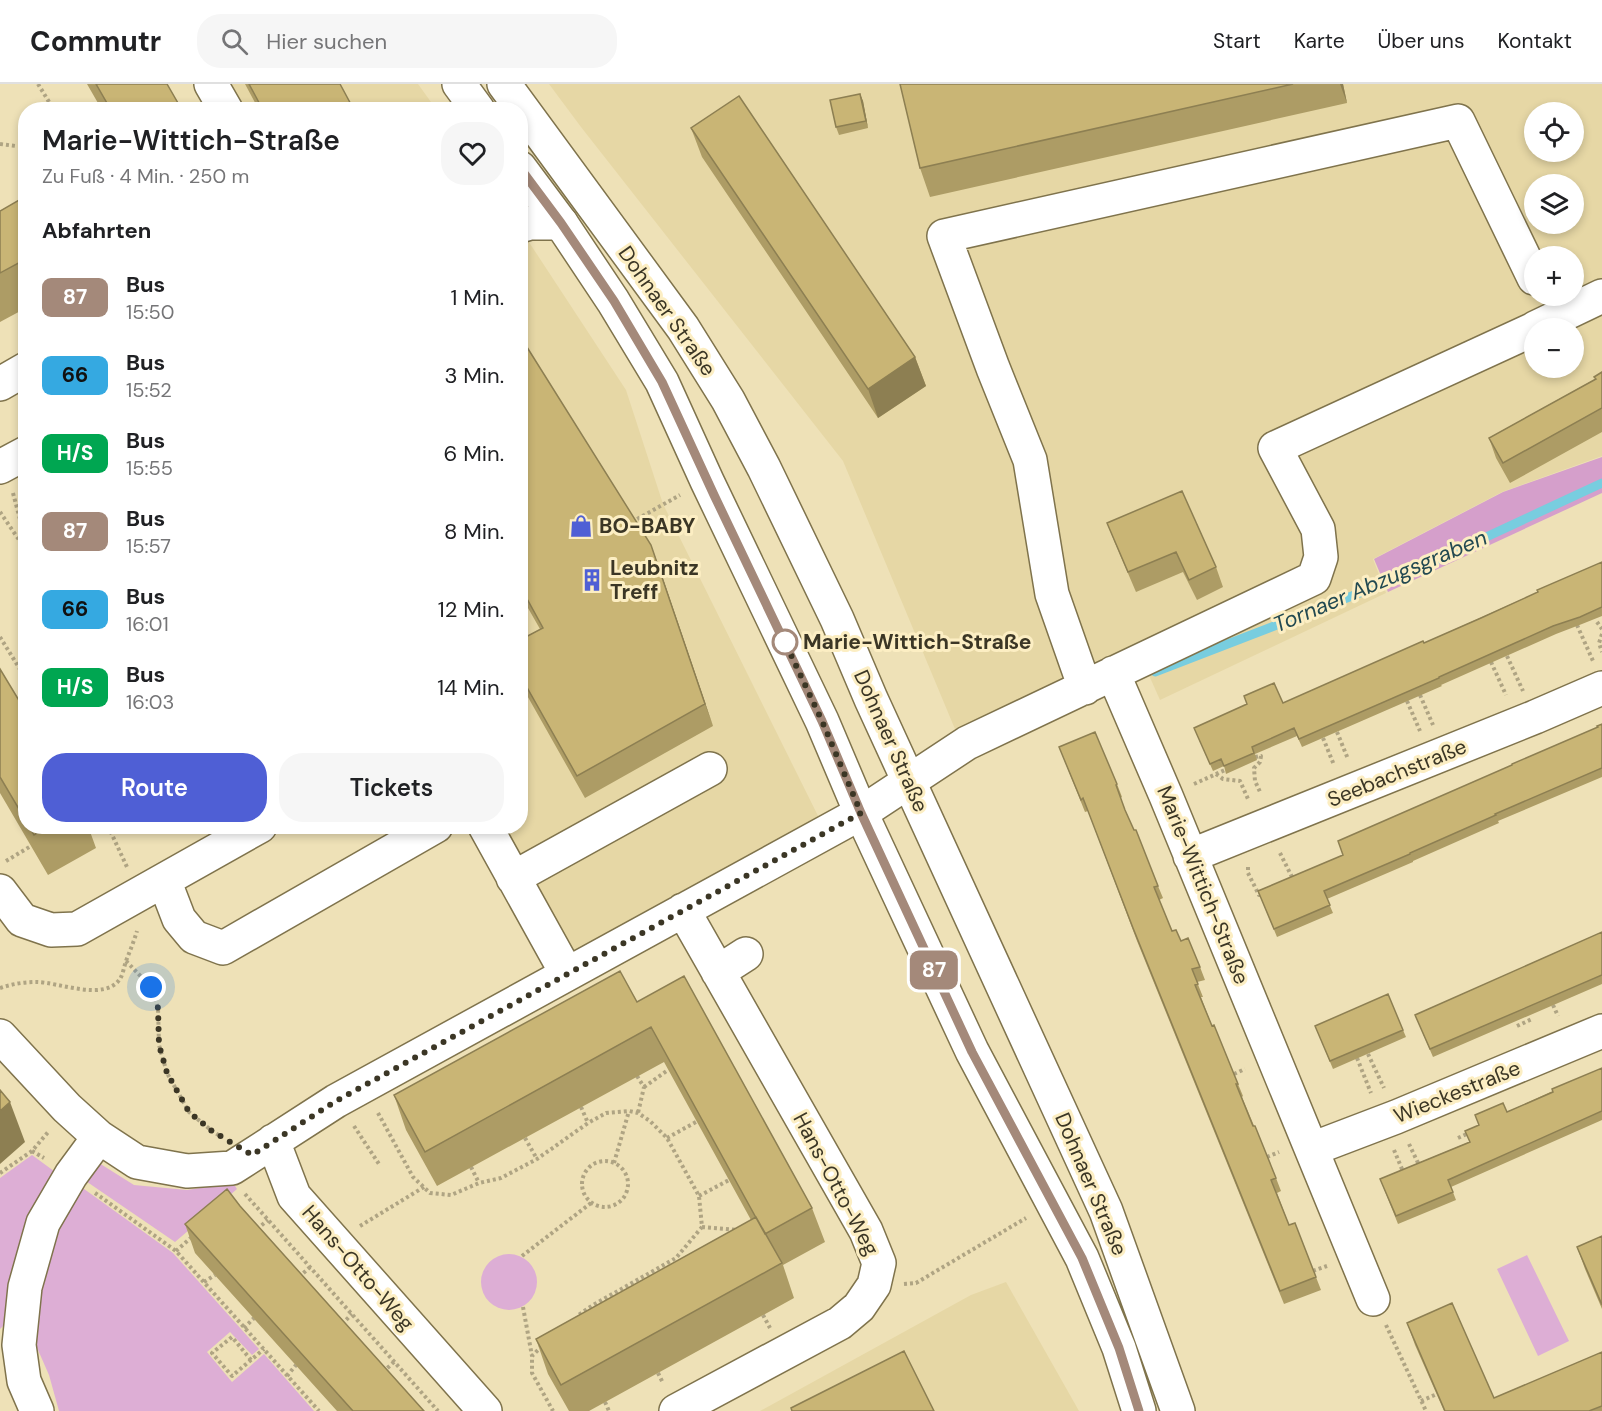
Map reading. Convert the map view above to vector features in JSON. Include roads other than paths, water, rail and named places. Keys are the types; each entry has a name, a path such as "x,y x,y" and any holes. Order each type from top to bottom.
{"street":[{"path":"211,84 221,102"},
{"path":"459,84 472,102"},
{"name":"Dohnaer Straße","path":"504,84 517,102"},
{"name":"Dohnaer Straße","path":"528,117 683,328 728,400 764,468 832,608 1106,1211 1178,1411"},
{"name":"Marie-Wittich-Straße","path":"1373,1299 1190,856 1052,594 1030,460 944,236 1458,121 1524,257"},
{"name":"Dohnaer Straße","path":"528,179 614,301 662,382 822,721 861,813 972,1052 1082,1258 1119,1348 1139,1411"},
{"path":"528,224 561,223"},
{"path":"1542,318 1602,296"},
{"path":"0,1036 67,1108 99,1137 137,1162 187,1171 252,1155 350,1093 861,813 967,743 1314,578 1321,557 1318,529 1275,448 1524,327"},
{"path":"0,384 18,374"},
{"name":"Seebachstraße","path":"1190,856 1535,717 1598,676"},
{"path":"513,878 710,769"},
{"path":"0,891 22,920 51,930 77,929 246,834"},
{"path":"164,880 179,919 194,937 223,948 422,834"},
{"path":"489,834 567,974"},
{"name":"Hans-Otto-Weg","path":"676,1411 840,1323 859,1307 874,1285 879,1263 866,1231 683,910"},
{"path":"718,972 746,954"},
{"name":"Wieckestraße","path":"1312,1149 1389,1120 1602,1031"},
{"path":"37,1411 9,1344 43,1223 70,1175 99,1137"},
{"name":"Hans-Otto-Weg","path":"252,1155 294,1196 485,1411"}],"waterway":[{"name":"Tornaer Abzugsgraben","path":"1155,672 1396,579 1602,483"}],"place":[{"name":"BO-BABY","path":"581,526"},
{"name":"Leubnitz Treff","path":"592,580"},
{"name":"Marie-Wittich-Straße","path":"785,642"}]}
